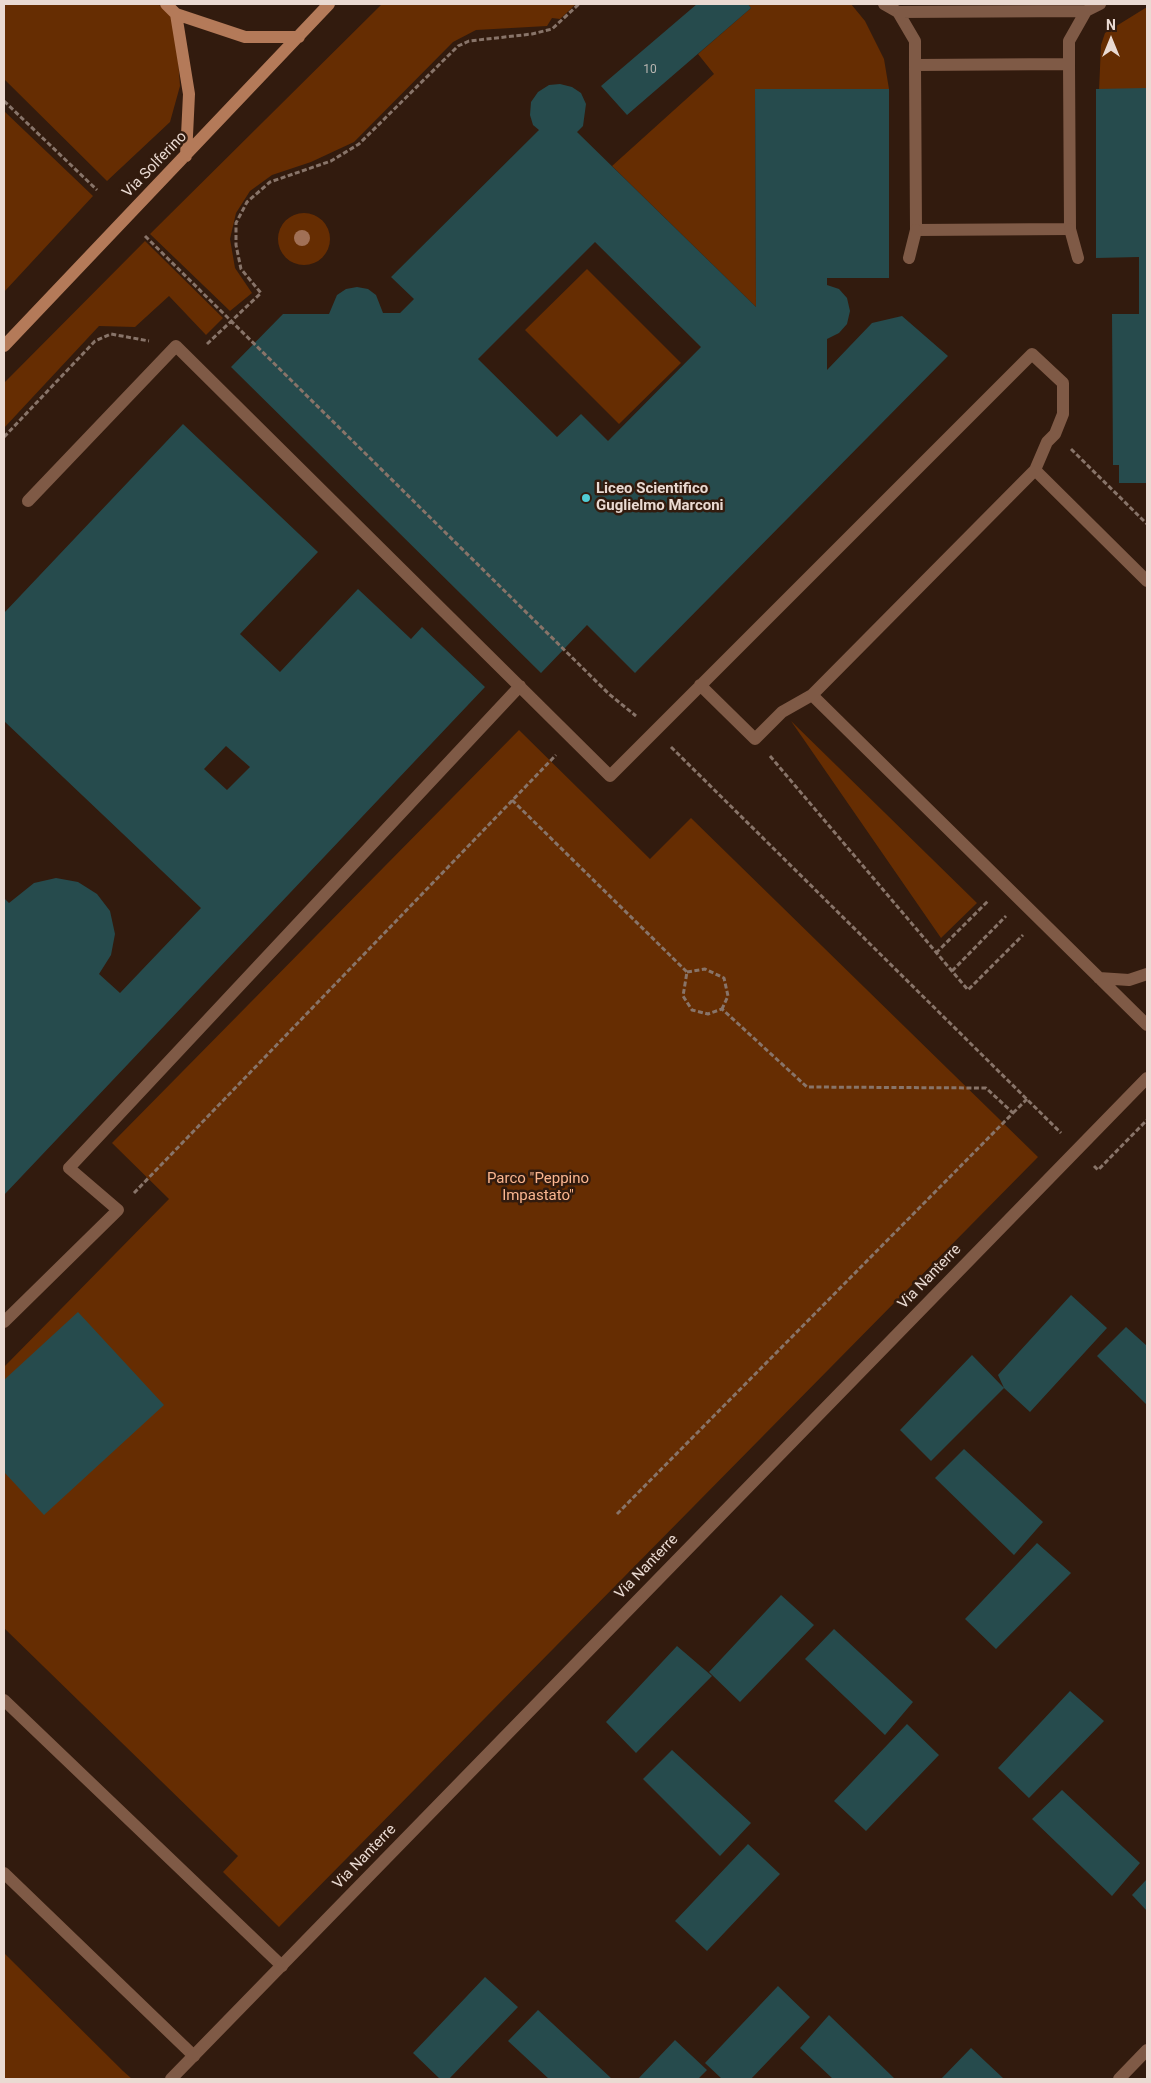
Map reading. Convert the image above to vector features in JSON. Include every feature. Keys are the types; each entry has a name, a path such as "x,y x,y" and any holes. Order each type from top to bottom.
{"main road":[{"path":"166,4 176,14 245,37 299,37"},
{"name":"Via Solferino","path":"4,346 329,4"},
{"path":"176,14 189,94 186,156"}],"street":[{"path":"884,4 898,12 915,41 916,230 909,258"},
{"path":"898,12 1086,11 1100,4"},
{"path":"1078,258 1070,229 1069,41 1086,11"},
{"path":"915,65 1069,64"},
{"path":"916,230 1070,229"},
{"path":"28,500 176,346 610,776 700,685 1032,354 1063,383 1063,414 1055,434 1047,442 1035,470 812,696 782,712 755,739 700,685"},
{"path":"1035,470 1147,581"},
{"path":"4,1322 118,1210 69,1168 520,686"},
{"path":"812,696 1147,1025"},
{"path":"1100,978 1129,980 1147,974"},
{"name":"Via Nanterre","path":"171,2079 1147,1078"},
{"path":"4,1700 282,1966"},
{"path":"4,1873 194,2056"},
{"path":"1119,2079 1147,2050"}],"path":[{"path":"191,361 232,319 261,293 241,269 236,245 236,223 247,202 270,182 331,161 359,144 458,46 469,41 532,34 552,29 579,4"},
{"path":"4,101 97,190"},
{"path":"145,236 232,319 609,694 654,732 1077,1150"},
{"path":"4,437 95,341 111,334 176,346"},
{"path":"1055,434 1147,524"},
{"path":"118,1210 572,738"},
{"path":"755,739 968,990 1039,918"},
{"path":"512,800 687,972"},
{"path":"936,953 1004,884"},
{"path":"952,971 1021,901"},
{"path":"705,969 724,978 728,996 722,1009 708,1014 692,1010 683,996 687,972 705,969"},
{"path":"722,1009 807,1087 986,1088 1013,1113"},
{"path":"616,1514 1027,1099"}],"green space":[{"path":"4,4 158,4 172,16 177,44 180,86 170,122 107,181 4,79"},
{"path":"382,4 576,4 560,19 552,18 547,26 476,30 453,42 354,142 311,162 272,175 250,191 236,213 230,239 235,268 252,293 230,311 150,234"},
{"path":"748,4 851,4 865,21 884,59 889,89 755,89 756,307 612,166 714,74 698,54 751,8"},
{"path":"1147,7 1147,91 1099,91 1101,45 1105,33"},
{"path":"4,111 93,196 4,292"},
{"path":"299,213 309,213 323,220 330,234 330,244 323,258 309,265 299,265 289,261 282,254 278,244 278,234 282,224 289,217"},
{"path":"145,241 223,318 206,335 169,296 135,327 99,326 4,428 4,383"},
{"path":"587,269 681,363 619,424 525,330"},
{"path":"791,721 977,903 941,938"},
{"name":"Parco \"Peppino Impastato\"","path":"519,730 650,859 691,818 1038,1157 279,1927 223,1872 238,1856 4,1628 4,1367 169,1199 112,1143"},
{"path":"4,1953 123,2071 132,2079 4,2079"}],"building":[{"path":"697,4 748,4 751,8 627,115 601,86"},
{"name":"Liceo Scientifico Guglielmo Marconi","path":"560,84 572,87 581,93 586,104 583,126 577,132 756,307 755,89 889,89 889,278 827,278 827,285 839,289 847,298 850,311 847,324 839,333 827,339 827,370 872,323 902,316 948,356 635,673 587,625 541,673 231,367 283,314 329,314 337,295 346,289 357,287 368,289 376,295 383,313 400,313 414,299 391,277 539,130 533,125 530,115 531,102 538,92 549,85","holes":["595,242 701,347 608,441 581,414 557,437 478,359"]},
{"path":"1147,88 1147,483 1119,483 1119,465 1113,465 1112,314 1139,314 1139,257 1096,258 1096,89"},
{"path":"183,424 318,552 240,634 280,672 358,589 411,639 422,627 485,687 4,1195 4,898 9,903 34,883 56,878 78,882 97,894 110,911 115,934 111,955 99,974 120,993 201,908 4,721 4,613","holes":["226,746 250,767 227,790 204,769"]},
{"path":"1071,1295 1107,1328 1030,1412 1004,1388 998,1375"},
{"path":"78,1312 164,1405 44,1515 4,1472 4,1380"},
{"path":"1126,1327 1147,1346 1147,1405 1097,1356"},
{"path":"972,1355 1004,1388 931,1461 900,1430"},
{"path":"964,1449 1043,1522 1014,1555 935,1478"},
{"path":"1037,1543 1071,1573 996,1649 965,1619"},
{"path":"781,1595 814,1625 740,1702 709,1672"},
{"path":"834,1629 913,1702 885,1735 805,1659"},
{"path":"677,1646 712,1676 636,1753 606,1722"},
{"path":"1070,1691 1104,1721 1029,1798 998,1768"},
{"path":"907,1724 939,1755 866,1831 834,1801"},
{"path":"672,1750 751,1823 720,1856 643,1779"},
{"path":"1062,1790 1140,1863 1112,1896 1032,1819"},
{"path":"748,1844 780,1874 707,1951 675,1921"},
{"path":"1147,1879 1147,1911 1132,1895"},
{"path":"485,1977 518,2007 449,2079 440,2079 413,2053"},
{"path":"778,1986 810,2017 751,2079 722,2079 705,2063"},
{"path":"538,2010 612,2079 549,2079 508,2041"},
{"path":"829,2015 895,2079 833,2079 800,2048"},
{"path":"675,2040 707,2070 698,2079 638,2079"},
{"path":"971,2048 1003,2078 941,2079"}],"place":[{"name":"Liceo Scientifico Guglielmo Marconi","path":"586,498"}]}
